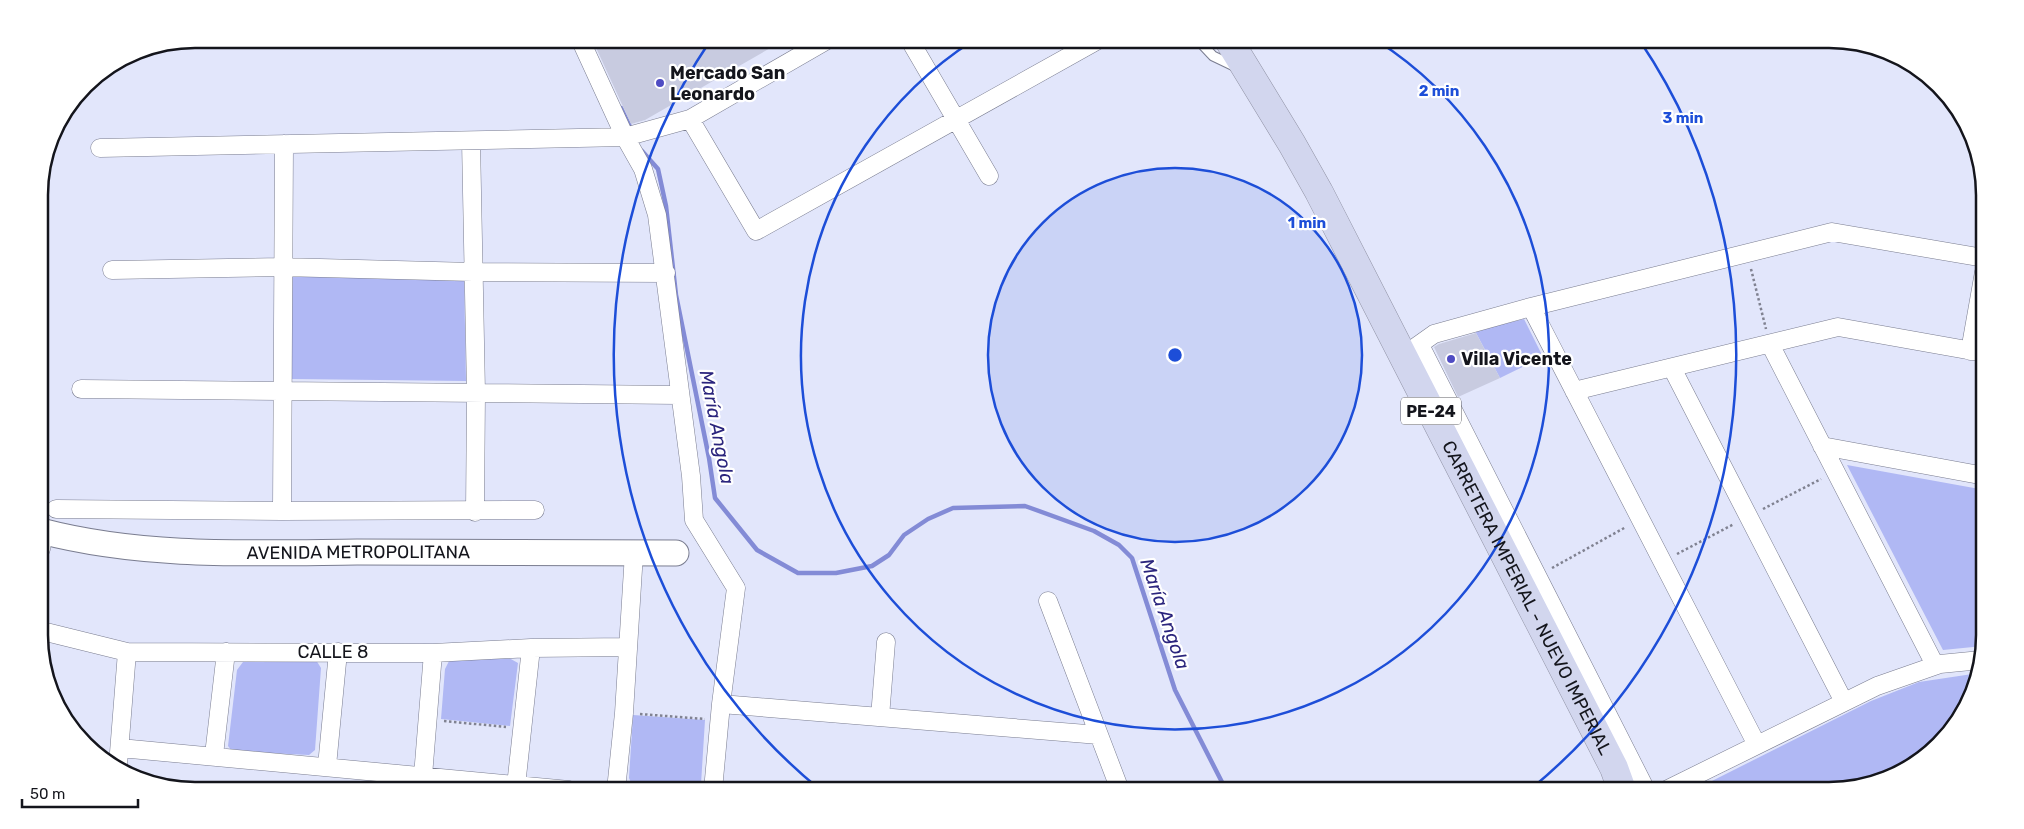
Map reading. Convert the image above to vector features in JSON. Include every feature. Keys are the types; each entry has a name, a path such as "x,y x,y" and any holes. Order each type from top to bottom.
{"highway":[{"name":"CARRETERA IMPERIAL - NUEVO IMPERIAL","path":"1233,47 1412,350 1619,781"}],"street":[{"path":"584,47 631,136 657,215 691,476 694,520 736,588 720,712 714,782"},
{"path":"100,148 631,136 690,119 814,47"},
{"path":"914,47 989,176"},
{"path":"690,119 756,231 955,118 1085,47"},
{"path":"471,141 476,392 475,512"},
{"path":"282,511 284,144"},
{"path":"1641,781 1537,575 1412,350 1434,334 1531,307 1832,232 1976,257"},
{"path":"112,270 282,267 473,272 666,273"},
{"path":"1531,307 1757,745"},
{"path":"1574,391 1838,327 1976,352"},
{"path":"1770,344 1935,665"},
{"path":"1672,368 1844,702"},
{"path":"81,390 679,395"},
{"path":"1822,446 1976,474"},
{"path":"56,509 475,512 535,510"},
{"name":"AVENIDA METROPOLITANA","path":"47,538 164,550 272,553 676,553"},
{"path":"617,782 624,712 634,553"},
{"path":"1048,600 1117,781"},
{"name":"CALLE 8","path":"47,632 126,652 433,653 531,648 628,647"},
{"path":"880,717 886,642"},
{"path":"516,782 531,648"},
{"path":"126,652 119,756 214,755 477,782"},
{"path":"214,755 226,652"},
{"path":"327,766 338,652"},
{"path":"423,776 433,653"},
{"path":"1684,781 1877,686 1935,665 1974,661"},
{"path":"720,712 880,717 1099,735"}],"lane":[{"path":"1205,47 1213,56 1248,72"}],"path":[{"path":"1746,253 1770,344"},
{"path":"1537,575 1640,519"},
{"path":"624,712 720,712"},
{"path":"428,720 522,728"}],"shaded area":[{"path":"291,274 464,274 466,381 292,379"},
{"path":"1524,319 1543,357 1500,378 1475,331"},
{"path":"1847,465 1976,488 1976,647 1943,650"},
{"path":"509,658 518,663 510,726 441,719 445,669 450,659"},
{"path":"316,660 321,668 315,750 309,755 232,751 228,746 237,670 243,662"},
{"path":"1971,674 1957,708 1946,724 1934,739 1903,762 1858,779 1839,781 1712,781 1871,701 1919,682"},
{"path":"633,715 705,720 701,782 631,782 629,778"}],"building":[{"name":"Mercado San Leonardo","path":"596,47 772,47 645,120 631,124"},
{"path":"1476,333 1500,378 1458,397 1434,347"}],"waterway":[{"name":"María Angola","path":"621,108 632,131"},
{"name":"María Angola","path":"642,151 658,169 666,206 676,295 709,458 715,498 757,550 798,573 836,573 872,566 889,555 904,535 928,519 953,508 1025,506 1094,531 1119,545 1132,558 1175,690 1222,781"}],"place":[{"name":"Mercado San Leonardo","path":"660,83"},
{"name":"Villa Vicente","path":"1451,359"}]}
